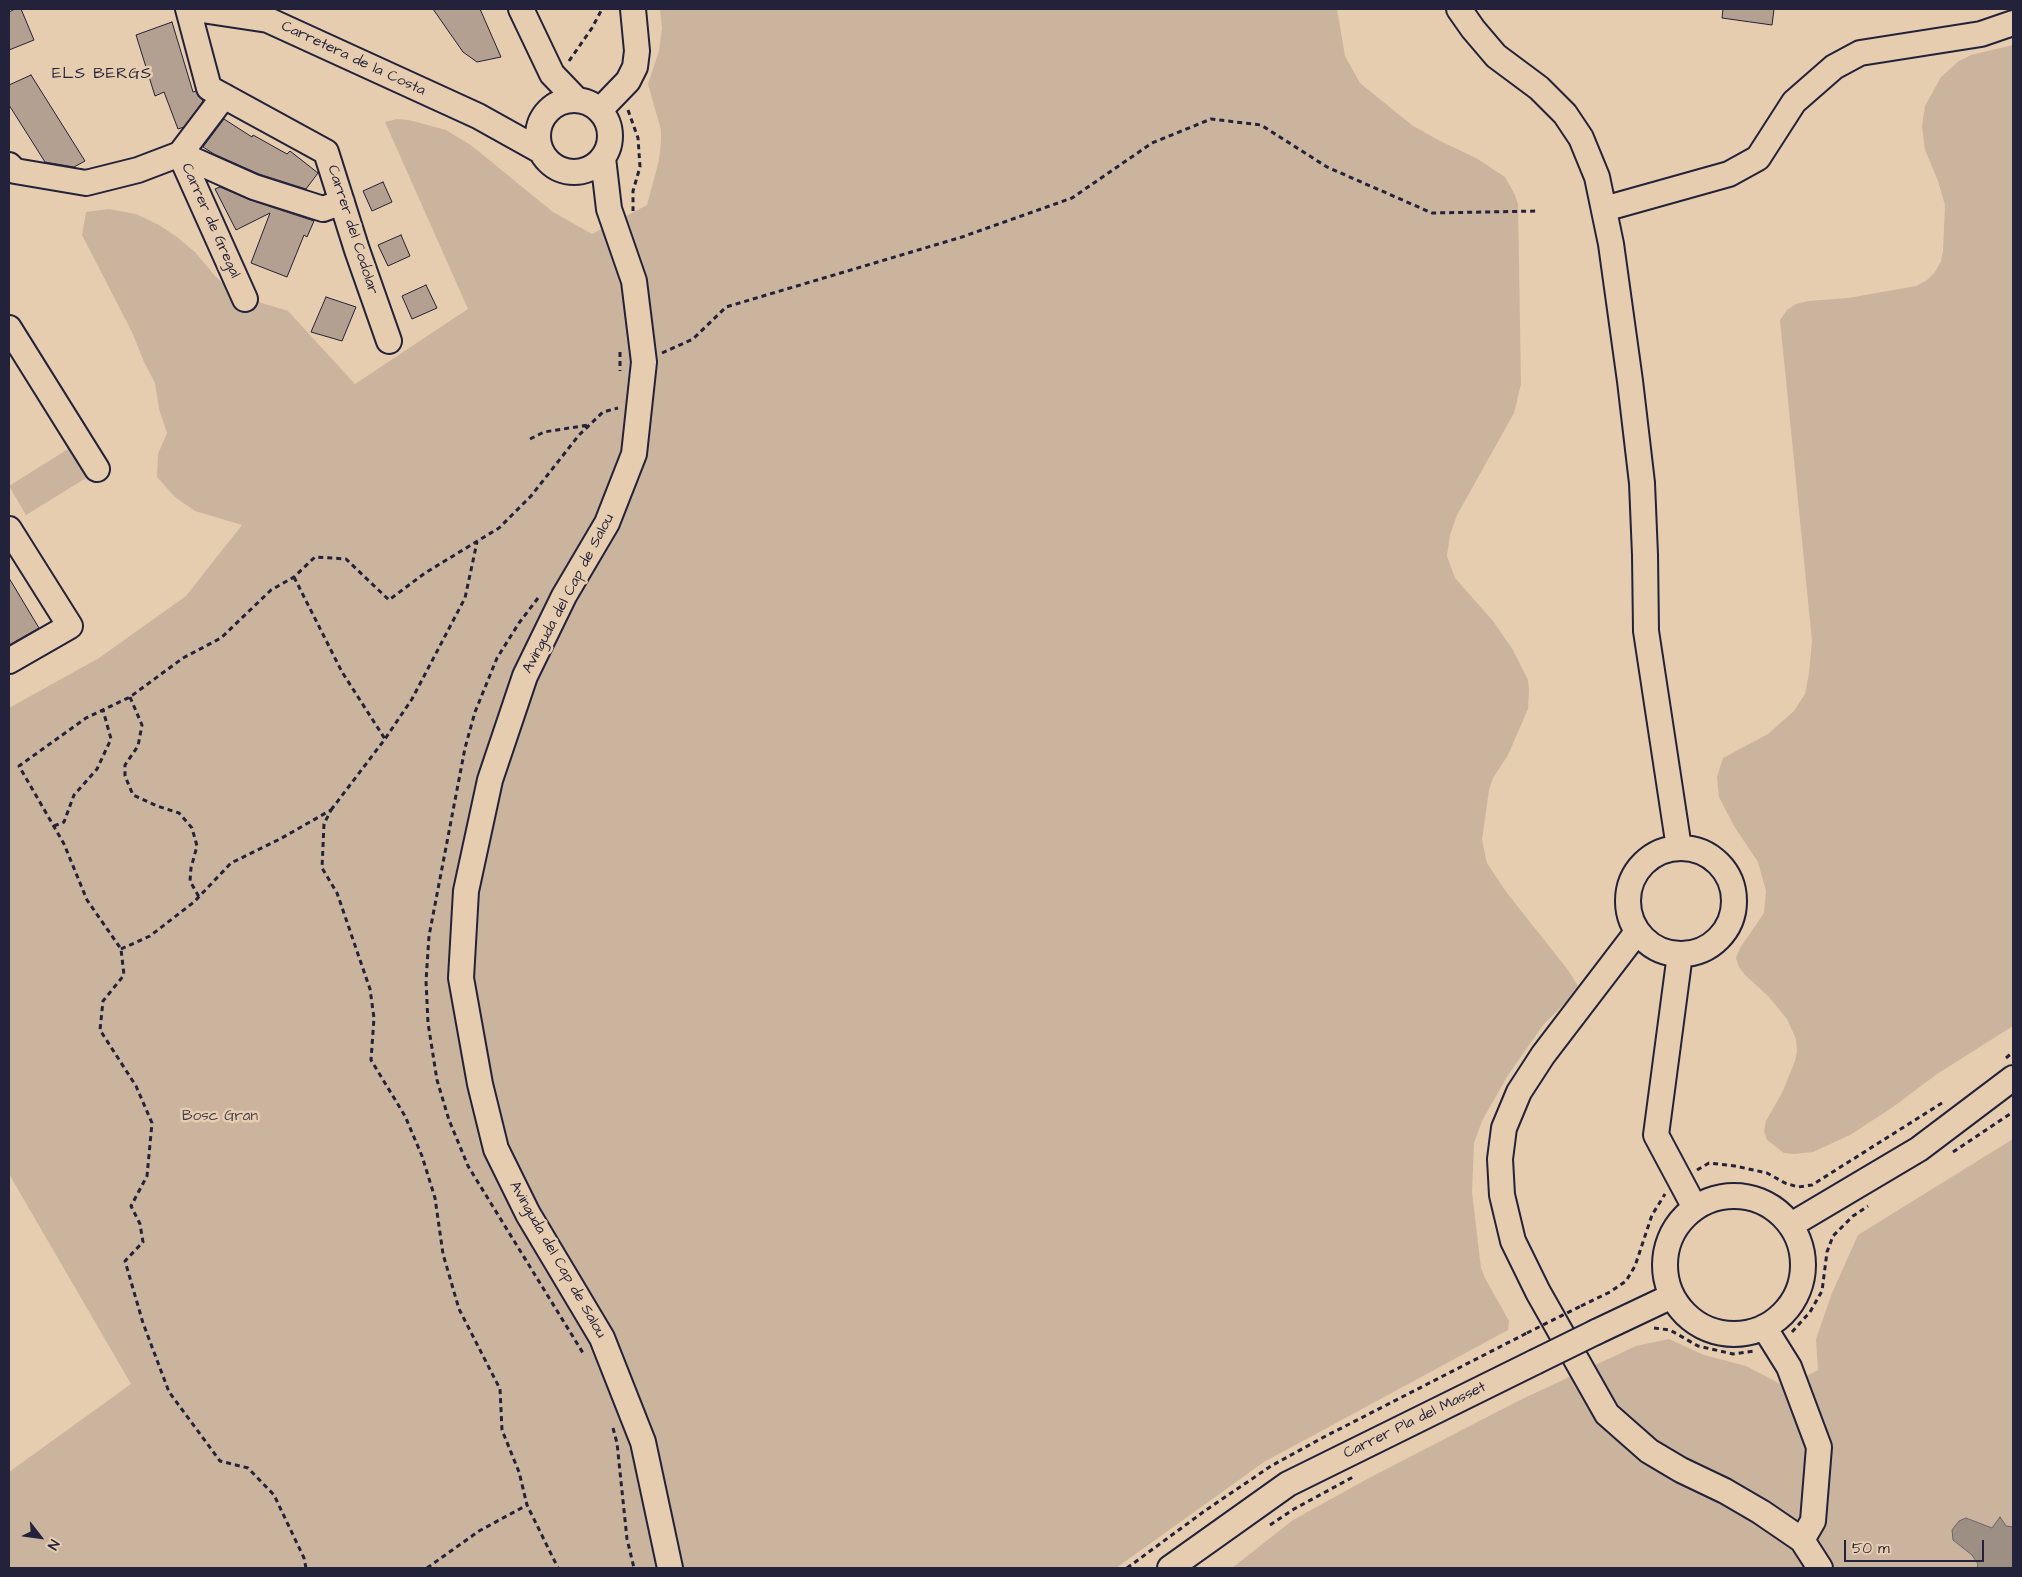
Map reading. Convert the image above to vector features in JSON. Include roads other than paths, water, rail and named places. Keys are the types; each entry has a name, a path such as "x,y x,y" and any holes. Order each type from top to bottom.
{"street":[{"name":"Carrer del Codolar","path":"188,9 209,88 326,152 390,341"},
{"name":"Carretera de la Costa","path":"195,9 268,20 478,116 539,150"},
{"path":"521,9 552,74 576,100"},
{"path":"608,102 576,100 557,104 548,112 538,130 539,150 551,165 571,173 590,169 603,158 610,142 608,102 628,81 635,67 637,51 633,9"},
{"path":"1460,9 1472,29 1496,56 1539,88 1565,114 1581,138 1597,178 1612,244 1642,483 1646,556 1646,632 1679,848"},
{"path":"1604,209 1729,174 1758,158 1794,102 1834,67 1860,52 1981,34 2013,23"},
{"path":"548,112 552,74"},
{"name":"Carrer de Gregal","path":"224,96 180,154 245,299"},
{"name":"Carretera de la Costa","path":"478,116 518,121 548,112"},
{"path":"9,166 15,171 86,183 138,170 180,154 254,187 323,209 342,202"},
{"name":"Avinguda del Cap de Salou","path":"603,158 613,219 634,281 644,362 625,405 634,454 607,523 564,596 525,676 490,780 466,891 461,978 480,1084 496,1149 528,1214 602,1338 642,1442 670,1568"},
{"name":"Avinguda del Cap de Salou","path":"571,173 613,219"},
{"path":"9,328 97,469"},
{"path":"9,529 70,626 9,661"},
{"path":"1679,848 1693,849 1706,854 1718,863 1732,887 1734,901 1732,915 1727,928 1707,948 1694,953 1667,953 1656,948 1637,932 1630,920 1628,906 1628,891 1633,878 1641,866 1652,856 1665,850 1679,848"},
{"path":"1637,932 1543,1055 1519,1092 1504,1128 1500,1159 1502,1195 1514,1241 1538,1292 1607,1414 1649,1451 1681,1470 1725,1491 1802,1540 1820,1568"},
{"path":"1680,954 1656,1135 1695,1208"},
{"path":"1791,1225 1919,1149 2006,1070"},
{"path":"1736,1196 1757,1199 1776,1209 1791,1225 1800,1246 1803,1270 1797,1293 1783,1313 1764,1327 1743,1333 1722,1333 1701,1326 1684,1313 1672,1296 1666,1277 1665,1257 1670,1238 1680,1221 1695,1208 1714,1198 1736,1196"},
{"name":"Carrer Pla del Masset","path":"1170,1568 1288,1484 1672,1296"},
{"path":"1764,1327 1789,1367 1819,1447 1813,1521 1802,1540"}],"district":[{"name":"ELS BERGS","path":"102,75"}],"park label":[{"name":"Bosc Gran","path":"220,1117"}]}
